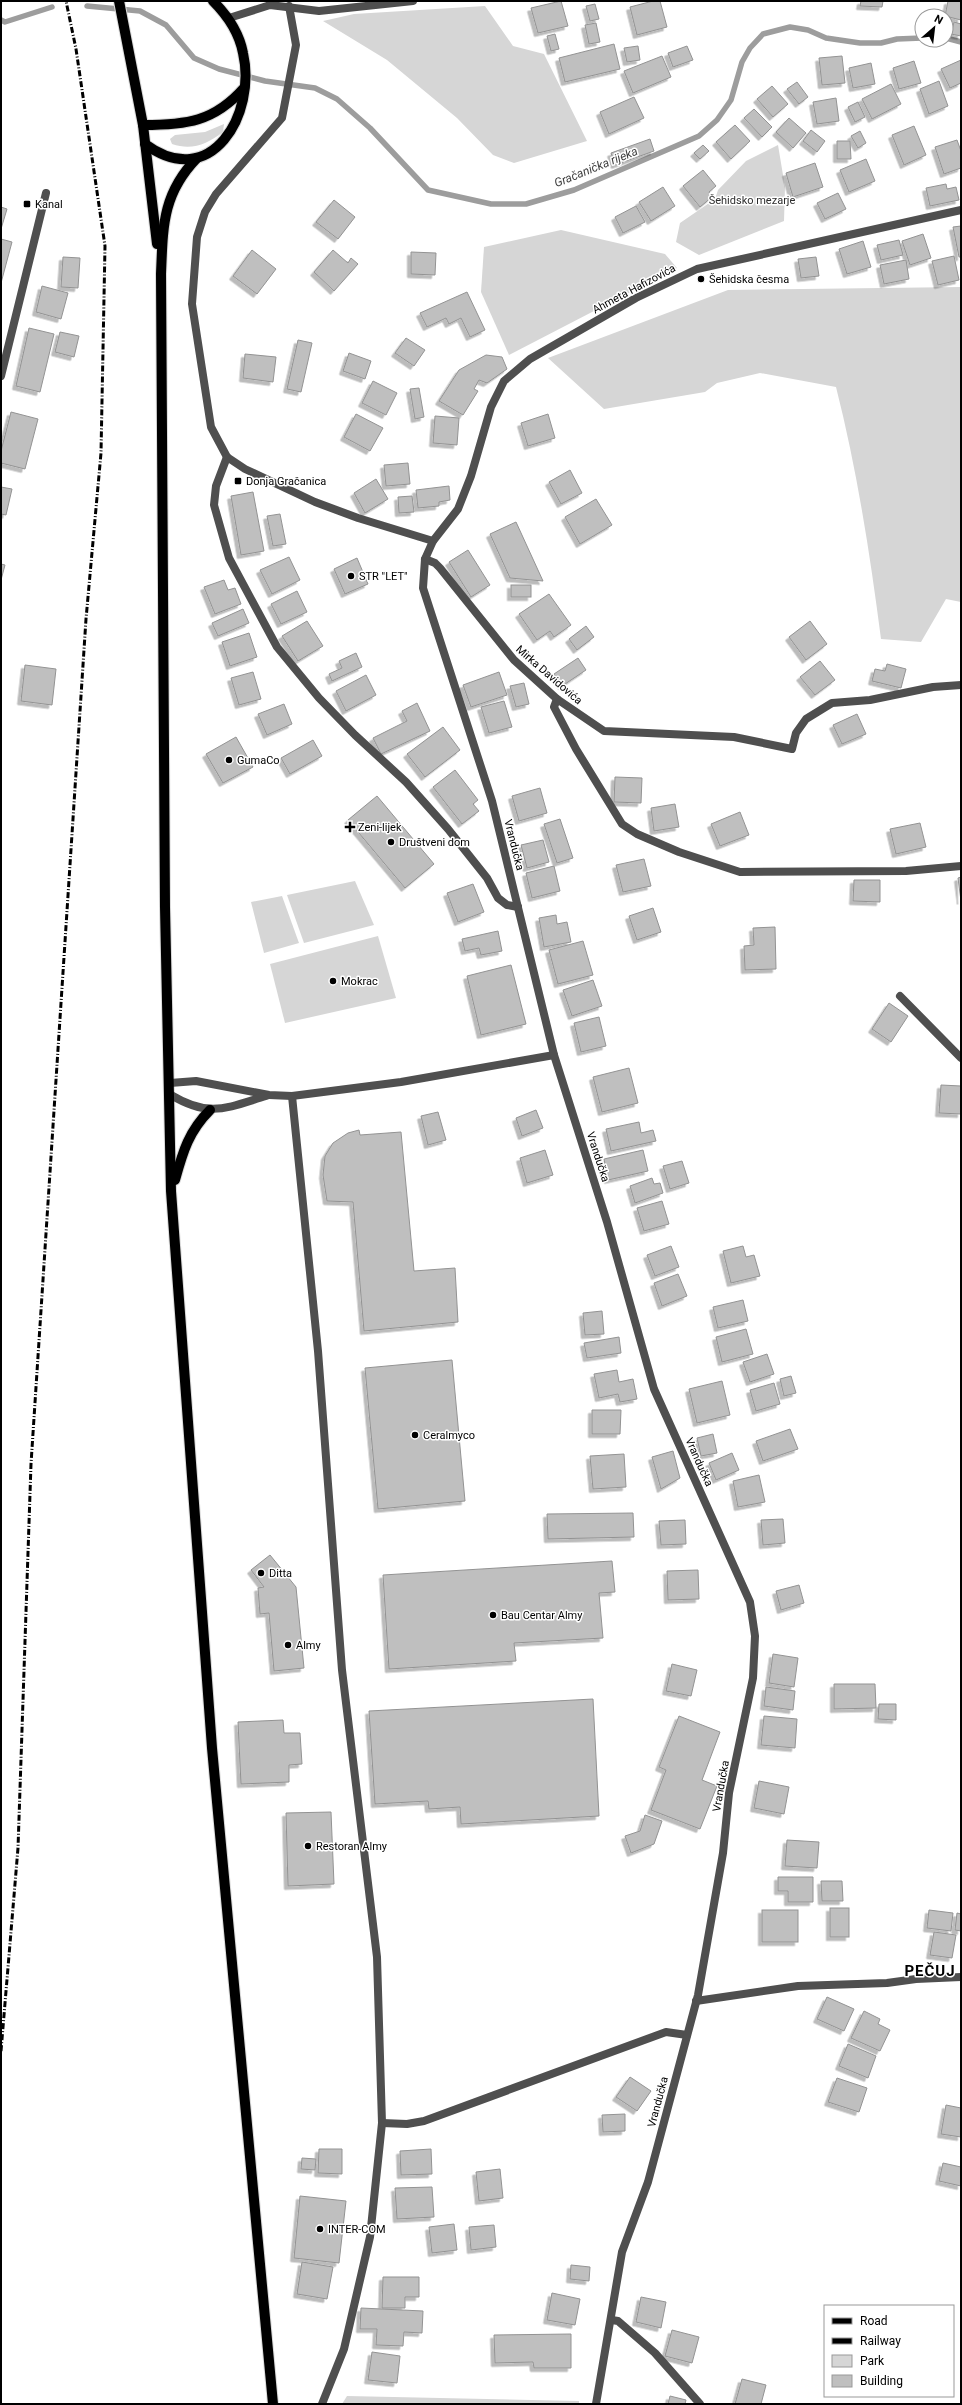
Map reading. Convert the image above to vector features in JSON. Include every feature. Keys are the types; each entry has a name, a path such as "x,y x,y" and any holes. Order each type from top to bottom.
{"main road":[{"path":"118,1 143,125 161,274"},
{"path":"213,1 229,18 244,55 244,85 240,114 234,128 219,144 197,158 182,174 166,211 163,227 161,274 165,899 170,1083 171,1191 212,1748 273,2404"},
{"path":"143,125 184,124 203,118 220,110 244,85"},
{"path":"145,144 156,152 170,157 185,160 197,158"},
{"path":"171,1191 189,1137 197,1124 210,1110"}],"street":[{"path":"229,18 270,5 319,11 359,4 413,1"},
{"path":"288,6 296,45 282,118 216,194 205,212 197,237 192,304 211,427 226,458 245,469 315,502 358,518 433,541"},
{"path":"1,376 46,193"},
{"name":"Ahmeta Hafizovića","path":"433,541 458,510 471,476 491,407 504,380 530,359 636,298 697,269 961,210"},
{"path":"226,458 216,486 214,505 218,520 229,558 277,647 320,698 355,735 406,782 448,829 487,878 498,898 507,905 518,907"},
{"name":"Vrandučka","path":"433,541 425,559 423,588 492,801 554,1055 607,1222 654,1388 750,1602 755,1636 753,1678 729,1793 723,1854 696,2001 648,2182 622,2252 612,2320 596,2404"},
{"name":"Mirka Davidovića","path":"425,559 435,563 440,568 514,660 557,699 604,731 734,737 792,749 796,732 806,719 832,703 870,700 933,688 961,685"},
{"path":"557,699 554,707 576,749 622,824 637,834 679,852 740,872 906,871 961,866"},
{"path":"900,996 961,1058"},
{"path":"170,1083 196,1081 269,1095 292,1096 401,1082 554,1055"},
{"path":"170,1095 186,1104 210,1110 269,1095"},
{"path":"292,1096 318,1351 342,1670 377,1957 382,2123 370,2237 344,2349 322,2404"},
{"path":"696,2001 798,1986 887,1983 916,1979 961,1977"},
{"path":"382,2123 407,2124 424,2121 666,2032 687,2036"},
{"path":"612,2320 618,2322 655,2353 700,2404"}],"green space":[{"path":"485,6 513,46 544,54 587,141 514,163 493,155 457,118 387,60 323,21 354,14"},
{"path":"224,124 223,132 211,140 199,145 186,147 179,146 172,144 170,139 175,135 205,132"},
{"name":"Šehidsko mezarje","path":"778,145 785,187 784,221 699,255 676,242 680,223 715,199 718,190 746,161"},
{"path":"561,230 665,254 677,268 509,355 481,292 484,247"},
{"path":"961,287 961,602 946,599 921,642 881,639 862,512 844,418 836,387 760,373 717,383 705,392 604,409 548,358 728,290"},
{"path":"355,881 374,925 304,943 287,895"},
{"path":"282,896 299,943 264,953 251,902"},
{"name":"Mokrac","path":"378,936 396,998 285,1023 270,964"},
{"path":"347,2396 579,2401 579,2404 342,2404"}],"building":[{"path":"561,1 568,26 538,33 531,8"},
{"path":"653,1 660,1 667,27 637,35 630,7"},
{"path":"861,1 883,1 882,7 860,6"},
{"path":"948,1 961,1 961,20 954,18 954,8 947,8"},
{"path":"595,4 599,19 590,21 586,6"},
{"path":"954,22 961,24 961,36 954,35"},
{"path":"596,23 600,42 589,44 585,25"},
{"path":"555,34 559,49 551,51 547,36"},
{"path":"614,44 620,69 565,82 559,58"},
{"path":"638,46 640,60 627,62 624,48"},
{"path":"687,46 693,60 673,67 668,53"},
{"path":"662,56 671,77 633,93 624,71"},
{"path":"842,56 845,83 822,85 819,58"},
{"path":"961,60 961,83 950,88 941,69"},
{"path":"914,61 921,83 899,89 893,68"},
{"path":"871,63 875,84 853,88 849,68"},
{"path":"939,81 948,106 929,114 920,89"},
{"path":"797,82 808,97 799,104 787,89"},
{"path":"891,84 901,104 872,119 862,99"},
{"path":"772,86 788,104 773,117 757,99"},
{"path":"634,97 644,118 609,134 600,112"},
{"path":"836,98 839,121 817,124 813,102"},
{"path":"858,102 865,117 855,122 848,107"},
{"path":"754,109 772,127 762,137 744,118"},
{"path":"789,118 806,133 793,148 776,132"},
{"path":"735,125 750,141 731,159 716,142"},
{"path":"914,126 926,155 904,165 892,135"},
{"path":"811,130 825,141 817,152 803,141"},
{"path":"860,131 866,143 858,148 851,136"},
{"path":"650,139 654,151 615,165 611,153"},
{"path":"957,140 961,151 961,168 944,174 935,147"},
{"path":"837,141 850,141 851,159 837,159"},
{"path":"703,145 709,151 700,159 694,153"},
{"path":"866,159 875,181 849,192 840,170"},
{"path":"815,163 823,187 793,197 786,173"},
{"path":"703,170 716,186 709,192 712,197 700,207 683,186"},
{"path":"946,184 947,189 956,187 959,200 930,206 926,188"},
{"path":"663,187 675,206 651,221 639,202"},
{"path":"838,193 846,209 825,219 817,203"},
{"path":"334,200 355,217 338,239 316,222"},
{"path":"636,206 645,222 623,233 615,217"},
{"path":"1,207 7,209 1,229"},
{"path":"961,226 961,257 959,257 953,227"},
{"path":"923,234 931,258 910,265 902,241"},
{"path":"1,239 12,242 1,283"},
{"path":"899,240 903,255 881,260 877,245"},
{"path":"863,241 871,267 847,274 839,249"},
{"path":"252,250 276,269 257,294 233,276"},
{"path":"333,250 348,263 351,258 358,264 334,291 314,272"},
{"path":"411,252 436,253 435,275 411,274"},
{"path":"954,256 959,280 938,285 932,261"},
{"path":"63,257 80,258 78,288 61,287"},
{"path":"816,257 819,276 801,278 798,259"},
{"path":"906,260 909,279 884,284 880,265"},
{"path":"42,286 68,293 61,319 36,312"},
{"path":"467,292 485,330 470,337 461,318 449,324 446,318 427,327 420,313"},
{"path":"29,328 54,334 40,392 16,386"},
{"path":"60,332 79,336 74,357 55,352"},
{"path":"406,338 425,350 414,366 395,353"},
{"path":"298,340 312,343 301,392 287,389"},
{"path":"349,353 371,361 365,379 343,371"},
{"path":"245,354 276,357 273,382 243,378"},
{"path":"486,355 502,357 507,369 487,383 479,380 474,389 478,391 463,415 439,401 459,370"},
{"path":"373,381 397,393 386,415 362,403"},
{"path":"419,388 424,417 415,419 410,389"},
{"path":"11,412 38,419 25,469 1,463 1,451"},
{"path":"356,414 383,428 370,451 344,437"},
{"path":"548,414 555,438 528,446 521,423"},
{"path":"435,416 459,418 457,445 433,443"},
{"path":"408,463 410,484 386,486 384,465"},
{"path":"570,470 582,493 561,504 549,482"},
{"path":"376,479 388,499 365,513 354,493"},
{"path":"449,486 450,500 439,502 439,506 418,508 416,490"},
{"path":"1,487 12,489 6,515 1,514"},
{"path":"253,492 264,551 241,555 231,496"},
{"path":"412,496 414,512 399,513 398,497"},
{"path":"596,499 612,525 580,544 565,517"},
{"path":"280,514 286,544 273,546 267,516"},
{"path":"516,522 543,581 510,578 490,534"},
{"path":"468,550 490,585 471,597 449,562"},
{"path":"289,557 300,580 272,594 260,570"},
{"name":"STR \"LET\"","path":"357,558 368,584 345,594 334,569"},
{"path":"1,564 5,565 1,580"},
{"path":"224,580 228,590 235,588 241,604 215,614 204,587"},
{"path":"511,585 531,585 531,597 511,597"},
{"path":"297,591 307,612 281,624 271,604"},
{"path":"549,594 571,625 554,637 550,631 537,640 519,614"},
{"path":"243,609 249,623 218,636 212,623"},
{"path":"307,621 323,646 298,661 282,636"},
{"path":"810,621 827,644 806,660 789,637"},
{"path":"586,626 594,637 577,650 569,639"},
{"path":"249,633 257,657 230,666 222,642"},
{"path":"356,653 362,667 332,681 329,674 342,668 339,661"},
{"path":"578,658 586,670 562,686 554,674"},
{"path":"820,661 835,680 815,695 800,677"},
{"path":"887,664 906,669 901,688 872,681 875,669 885,671"},
{"path":"25,665 56,669 52,705 21,701"},
{"path":"253,672 261,699 239,705 231,678"},
{"path":"499,672 507,695 471,707 463,685"},
{"path":"366,675 376,695 346,711 336,691"},
{"path":"524,683 529,704 516,707 510,686"},
{"path":"504,701 512,727 489,733 481,707"},
{"path":"417,703 430,731 381,754 373,738 407,721 402,711"},
{"path":"284,704 292,724 267,735 258,714"},
{"path":"857,714 866,734 842,744 833,725"},
{"path":"443,727 460,750 425,777 407,754"},
{"name":"GumaCo","path":"236,737 253,767 223,783 206,754"},
{"path":"313,740 322,756 290,774 281,758"},
{"path":"455,770 478,800 473,804 479,811 462,824 433,787"},
{"path":"615,777 642,778 641,803 614,802"},
{"path":"540,788 547,813 519,821 512,796"},
{"name":"Društveni dom","path":"377,796 434,864 405,888 348,820"},
{"path":"675,804 679,827 654,831 651,808"},
{"path":"740,812 749,835 720,846 711,824"},
{"path":"560,819 573,858 557,863 544,824"},
{"path":"920,823 926,847 896,854 890,829"},
{"path":"543,840 549,862 527,868 521,845"},
{"path":"644,859 651,886 623,892 616,865"},
{"path":"554,866 560,891 532,898 526,873"},
{"path":"961,877 961,901 958,878"},
{"path":"854,880 880,880 880,902 853,901"},
{"path":"473,884 484,912 458,922 447,893"},
{"path":"653,908 661,932 637,940 629,916"},
{"path":"556,915 557,924 567,922 571,942 544,947 539,918"},
{"path":"775,927 776,969 745,970 744,946 754,945 753,928"},
{"path":"498,931 502,951 481,955 479,948 465,951 462,939"},
{"path":"583,941 593,975 558,984 549,950"},
{"path":"511,965 526,1024 481,1035 467,976"},
{"path":"593,980 602,1006 572,1016 563,990"},
{"path":"889,1003 908,1016 891,1042 872,1029"},
{"path":"599,1017 606,1046 581,1052 574,1023"},
{"path":"629,1068 638,1103 602,1112 593,1077"},
{"path":"941,1085 961,1086 961,1114 939,1113"},
{"path":"536,1110 543,1128 522,1136 516,1118"},
{"path":"438,1112 446,1140 428,1145 421,1116"},
{"path":"639,1122 641,1133 653,1130 656,1141 611,1151 606,1129"},
{"path":"359,1130 360,1135 401,1132 414,1271 455,1268 458,1322 364,1331 353,1202 327,1201 323,1175 325,1156 333,1143 348,1133"},
{"path":"545,1150 553,1175 527,1183 520,1158"},
{"path":"643,1150 648,1171 608,1180 604,1159"},
{"path":"682,1161 689,1183 670,1189 663,1166"},
{"path":"652,1178 654,1184 660,1183 663,1193 635,1203 630,1186"},
{"path":"662,1201 669,1224 644,1231 637,1208"},
{"path":"671,1246 679,1267 655,1276 647,1255"},
{"path":"743,1246 746,1257 754,1255 760,1276 731,1283 723,1251"},
{"path":"678,1274 687,1296 662,1306 654,1283"},
{"path":"743,1300 748,1321 718,1328 713,1307"},
{"path":"602,1311 604,1334 585,1335 583,1313"},
{"path":"746,1329 753,1354 722,1362 716,1337"},
{"path":"619,1337 621,1353 587,1358 584,1343"},
{"path":"767,1354 774,1374 750,1382 743,1362"},
{"name":"Ceralmyco","path":"452,1360 465,1501 378,1509 365,1368"},
{"path":"617,1370 619,1382 633,1379 637,1399 620,1402 618,1394 599,1398 594,1374"},
{"path":"791,1376 796,1393 784,1396 780,1379"},
{"path":"722,1381 730,1415 697,1423 689,1389"},
{"path":"774,1383 780,1404 756,1411 750,1390"},
{"path":"592,1410 621,1410 620,1434 592,1434"},
{"path":"790,1429 798,1449 763,1461 756,1441"},
{"path":"713,1434 717,1453 701,1456 697,1438"},
{"path":"673,1451 680,1478 661,1489 652,1457"},
{"path":"732,1453 739,1470 716,1480 709,1463"},
{"path":"624,1454 626,1487 593,1489 590,1456"},
{"path":"759,1475 765,1502 738,1507 733,1481"},
{"path":"633,1513 634,1537 548,1539 547,1514"},
{"path":"783,1519 785,1543 763,1545 761,1520"},
{"path":"685,1520 686,1544 661,1545 659,1521"},
{"path":"270,1555 296,1587 304,1668 274,1671 269,1613 260,1614 258,1588 264,1587 251,1570"},
{"name":"Bau Centar Almy","path":"612,1561 615,1592 599,1593 603,1638 514,1643 516,1661 389,1669 383,1575"},
{"path":"698,1570 699,1599 668,1600 667,1571"},
{"path":"799,1585 804,1603 781,1610 776,1591"},
{"path":"773,1654 798,1658 794,1687 769,1683"},
{"path":"672,1664 697,1670 691,1696 666,1691"},
{"path":"834,1684 875,1684 876,1708 834,1709"},
{"path":"766,1687 795,1691 793,1710 764,1706"},
{"path":"593,1699 599,1816 461,1824 460,1807 429,1809 428,1801 375,1804 369,1711"},
{"path":"879,1704 896,1704 896,1720 878,1719"},
{"path":"679,1716 720,1732 702,1780 717,1786 700,1829 651,1810 666,1770 659,1767"},
{"path":"764,1716 797,1719 795,1748 761,1745"},
{"path":"283,1720 284,1733 300,1733 302,1764 289,1765 289,1782 241,1784 238,1722"},
{"path":"759,1781 789,1787 784,1814 754,1808"},
{"path":"331,1812 334,1884 288,1886 286,1813"},
{"path":"645,1815 662,1821 654,1844 631,1853 625,1836 640,1831"},
{"path":"787,1840 819,1842 817,1868 785,1866"},
{"path":"778,1877 813,1877 813,1902 788,1902 788,1891 778,1891"},
{"path":"821,1881 842,1881 843,1901 822,1901"},
{"path":"830,1908 849,1908 849,1937 830,1937"},
{"path":"762,1910 798,1910 798,1942 762,1942"},
{"path":"929,1910 953,1913 951,1931 927,1928"},
{"path":"957,1913 961,1914 961,1931 955,1930"},
{"path":"934,1932 956,1935 952,1958 930,1955"},
{"path":"827,1997 854,2009 844,2031 817,2019"},
{"path":"864,2011 880,2019 878,2024 890,2030 880,2051 851,2038"},
{"path":"848,2044 876,2056 868,2078 839,2066"},
{"path":"630,2077 651,2091 637,2111 616,2097"},
{"path":"837,2078 867,2088 859,2112 828,2102"},
{"path":"946,2105 961,2108 961,2137 941,2134"},
{"path":"625,2114 625,2131 603,2132 602,2115"},
{"path":"319,2149 342,2149 342,2174 318,2173"},
{"path":"431,2149 432,2174 401,2175 400,2151"},
{"path":"302,2158 316,2159 315,2170 301,2169"},
{"path":"943,2163 961,2167 961,2186 939,2181"},
{"path":"500,2169 503,2198 479,2201 476,2172"},
{"path":"432,2187 434,2217 397,2219 395,2188"},
{"name":"INTER-COM","path":"300,2196 346,2201 339,2263 294,2258"},
{"path":"454,2224 457,2250 432,2253 429,2227"},
{"path":"494,2225 496,2247 471,2250 469,2227"},
{"path":"302,2262 333,2267 327,2299 297,2294"},
{"path":"571,2265 590,2267 589,2281 570,2279"},
{"path":"383,2277 419,2277 419,2297 405,2297 405,2308 382,2308"},
{"path":"552,2293 580,2299 575,2325 547,2320"},
{"path":"641,2297 666,2302 661,2328 636,2322"},
{"path":"361,2308 423,2311 422,2333 404,2332 403,2346 376,2345 377,2329 360,2329"},
{"path":"672,2330 699,2337 692,2363 665,2356"},
{"path":"571,2334 571,2368 534,2368 533,2362 495,2363 494,2335"},
{"path":"372,2352 400,2356 397,2383 368,2380"},
{"path":"742,2379 766,2385 761,2404 735,2404"},
{"path":"670,2396 686,2400 685,2404 668,2404"}],"waterway":[{"name":"Gračanička rijeka","path":"87,6 140,11 166,25 194,58 219,69 265,81 315,88 337,99 370,128 428,190 491,204 526,204 574,190 699,136 717,120 731,100 742,62 750,48 763,34 790,27 808,30 826,38 860,43 881,43 897,39 914,38"},
{"path":"1,20 5,22 52,7"},
{"name":"Gračanička rijeka","path":"954,40 961,42"}],"railway":[{"path":"1,2051 18,1848 31,1464 86,619 101,453 105,246 76,49 66,1"}],"place":[{"name":"Kanal","path":"27,204"},
{"name":"Šehidska česma","path":"701,279"},
{"name":"Donja Gračanica","path":"238,481"},
{"name":"STR \"LET\"","path":"351,576"},
{"name":"GumaCo","path":"229,760"},
{"name":"Zeni-lijek","path":"350,827"},
{"name":"Društveni dom","path":"391,842"},
{"name":"Mokrac","path":"333,981"},
{"name":"Ceralmyco","path":"415,1435"},
{"name":"Ditta","path":"261,1573"},
{"name":"Bau Centar Almy","path":"493,1615"},
{"name":"Almy","path":"288,1645"},
{"name":"Restoran Almy","path":"308,1846"},
{"name":"INTER-COM","path":"320,2229"}],"district":[{"name":"PEČUJ","path":"930,1971"}]}
